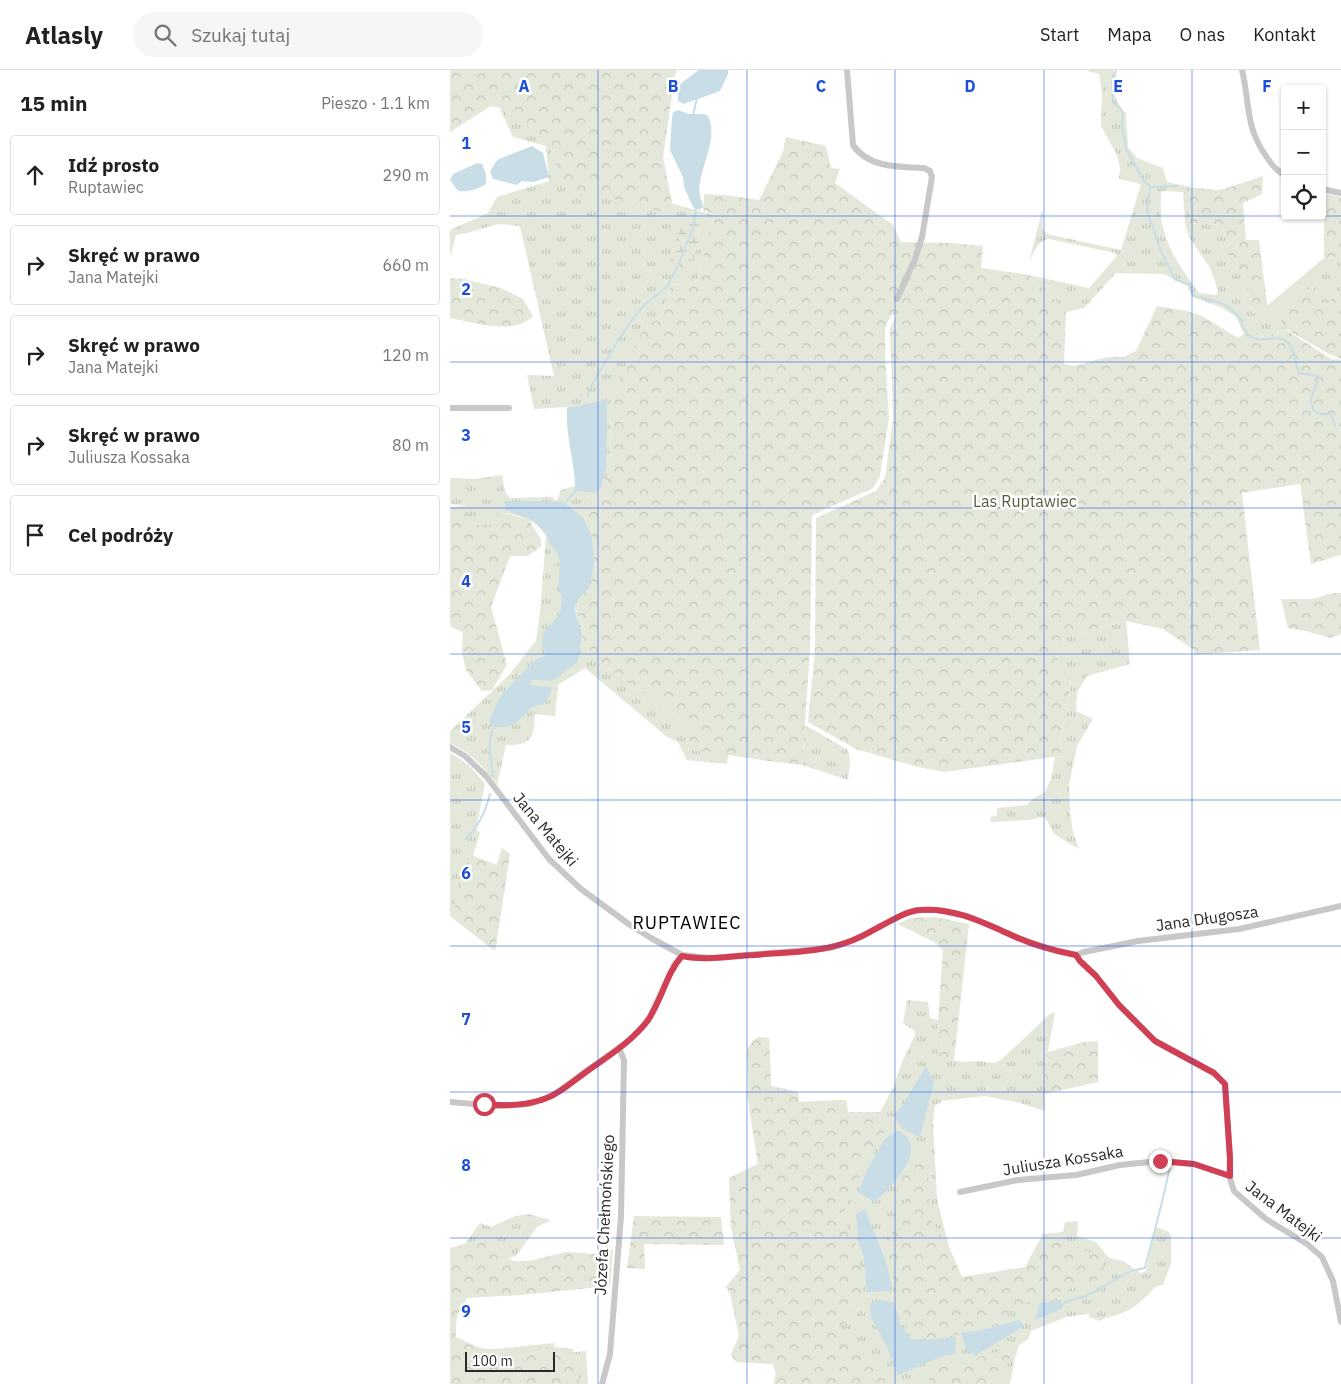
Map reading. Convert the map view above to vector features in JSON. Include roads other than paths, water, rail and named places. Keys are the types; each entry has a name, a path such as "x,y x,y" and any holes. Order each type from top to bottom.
{"street":[{"path":"847,70 853,146 857,152 868,160 886,166 924,168 930,171 932,177 916,259 896,299"},
{"path":"1242,70 1252,130 1260,148 1270,163 1284,175"},
{"path":"1326,190 1341,193"},
{"path":"450,408 509,408"},
{"name":"Jana Matejki","path":"450,747 465,756 486,776 549,858 567,876 630,925 682,956 712,958 831,948 861,937 904,914 918,910 937,910 970,917 1019,938 1056,951 1076,955 1119,1005 1155,1041 1214,1073 1225,1084 1230,1176 1234,1191 1266,1219 1307,1244 1322,1257 1333,1281 1341,1322"},
{"name":"Jana Długosza","path":"1076,955 1138,942 1239,929 1341,906"},
{"path":"450,1102 498,1106 530,1104 552,1096 627,1042 648,1020 674,965 682,956"},
{"name":"Józefa Chełmońskiego","path":"602,1384 610,1354 621,1216 624,1060 619,1048"},
{"name":"Juliusza Kossaka","path":"960,1192 1018,1180 1076,1175 1120,1165 1160,1161 1194,1164 1230,1176"}],"water":[{"path":"698,70 728,70 728,74 720,91 684,104 678,101 680,85"},
{"path":"678,110 689,114 704,114 708,116 711,124 711,141 699,186 703,207 699,210 693,207 684,187 683,177 670,150 673,112"},
{"path":"532,146 543,153 549,177 534,182 522,181 517,185 493,179 490,172 497,160"},
{"path":"477,163 482,164 486,174 486,184 472,190 458,191 450,180 453,174"},
{"path":"607,400 606,468 601,488 595,493 575,492 567,408"},
{"path":"504,501 562,502 584,519 592,537 594,565 589,588 575,602 575,614 582,633 578,662 552,681 532,680 530,685 551,687 551,692 543,705 532,708 513,724 506,727 498,727 491,726 489,721 501,695 535,660 544,656 545,652 542,648 543,633 560,614 562,596 558,591 560,562 557,552 550,544 546,533 534,521 506,510"},
{"path":"926,1066 934,1082 920,1137 904,1129 894,1115 903,1105"},
{"path":"897,1130 909,1140 910,1156 901,1174 875,1202 858,1192 867,1170 884,1140"},
{"path":"865,1209 885,1259 892,1291 867,1292 864,1257 859,1244 856,1215"},
{"path":"883,1300 894,1303 901,1325 911,1339 926,1340 956,1337 955,1354 943,1356 898,1375 887,1347 871,1317 870,1303"},
{"path":"1058,1301 1064,1306 1062,1308 1035,1320 1040,1303"},
{"path":"1019,1320 1024,1326 975,1356 966,1349 961,1333 982,1330"}],"waterway":[{"path":"1116,70 1112,83 1113,98 1115,104 1123,113 1122,125 1126,149 1142,178 1150,187 1147,210 1160,249 1174,278 1190,284 1194,296 1218,302 1230,308 1239,317 1245,331 1255,339 1277,338 1287,342 1291,347 1299,373 1318,376 1311,398 1313,410 1319,414 1331,414 1335,426"},
{"path":"693,115 697,98"},
{"path":"1150,187 1177,186"},
{"path":"588,396 591,386 632,320 644,305 667,287 694,226 696,207"},
{"path":"563,505 575,492"},
{"path":"493,777 490,737 495,726"},
{"path":"466,839 481,818 490,794"},
{"path":"1062,1304 1084,1297 1131,1271 1145,1268 1170,1167"}],"district":[{"name":"RUPTAWIEC","path":"687,922"}],"park label":[{"name":"Las Ruptawiec","path":"1025,501"}]}
